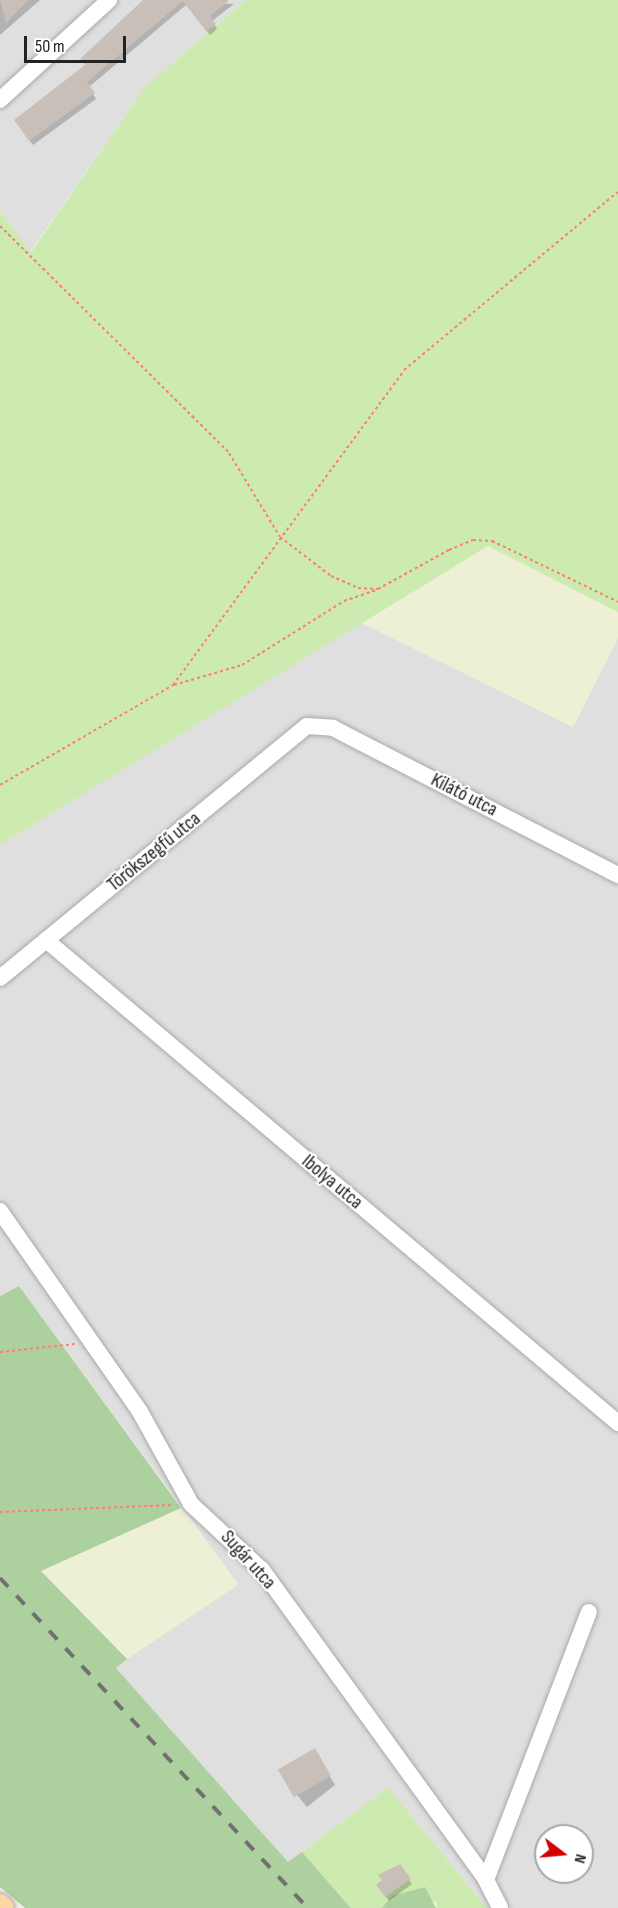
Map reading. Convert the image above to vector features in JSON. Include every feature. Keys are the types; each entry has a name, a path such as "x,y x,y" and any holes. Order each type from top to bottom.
{"street":[{"path":"0,100 109,0"},
{"name":"Kilátó utca","path":"307,726 333,728 618,875"},
{"name":"Törökszegfű utca","path":"0,978 307,726"},
{"name":"Ibolya utca","path":"46,940 618,1423"},
{"name":"Sugár utca","path":"0,1211 87,1343 139,1410 191,1504 261,1570 486,1880 500,1908"},
{"path":"486,1880 589,1612"}],"path":[{"path":"173,685 404,370 618,192"},
{"path":"0,226 229,453 280,537 331,576 358,588 378,589"},
{"path":"0,785 173,685 242,665 344,601 378,589 465,543 492,541 618,602"},
{"path":"0,1352 87,1343"},
{"path":"0,1512 191,1504"}],"shaded area":[{"path":"0,0 246,0 145,87 30,252 0,211"},
{"path":"360,622 573,727 618,638 618,1908 487,1908 388,1787 288,1863 115,1667 238,1584 19,1286 0,1296 0,845"}],"green space":[{"path":"246,0 618,0 618,612 488,546 0,845 0,211 31,252 145,87"},
{"path":"488,546 618,612 618,638 573,727 360,622"},
{"path":"19,1286 181,1508 41,1571 127,1659 116,1668 288,1862 302,1852 351,1908 25,1908 0,1887 0,1296"},
{"path":"181,1508 238,1585 127,1659 41,1570"},
{"path":"388,1787 487,1908 436,1908 437,1902 392,1896 382,1908 351,1908 302,1852"},
{"path":"425,1887 436,1908 382,1908 392,1896"}],"building":[{"path":"0,0 28,0 6,23"},
{"path":"143,0 229,0 210,16 216,24 206,31 183,1 87,82 95,93 29,141 14,120 85,65 80,59"},
{"path":"315,1748 331,1776 294,1797 278,1770"},
{"path":"400,1864 411,1879 385,1897 376,1885 382,1880 378,1875"}],"railway":[{"path":"0,1578 308,1908"}]}
